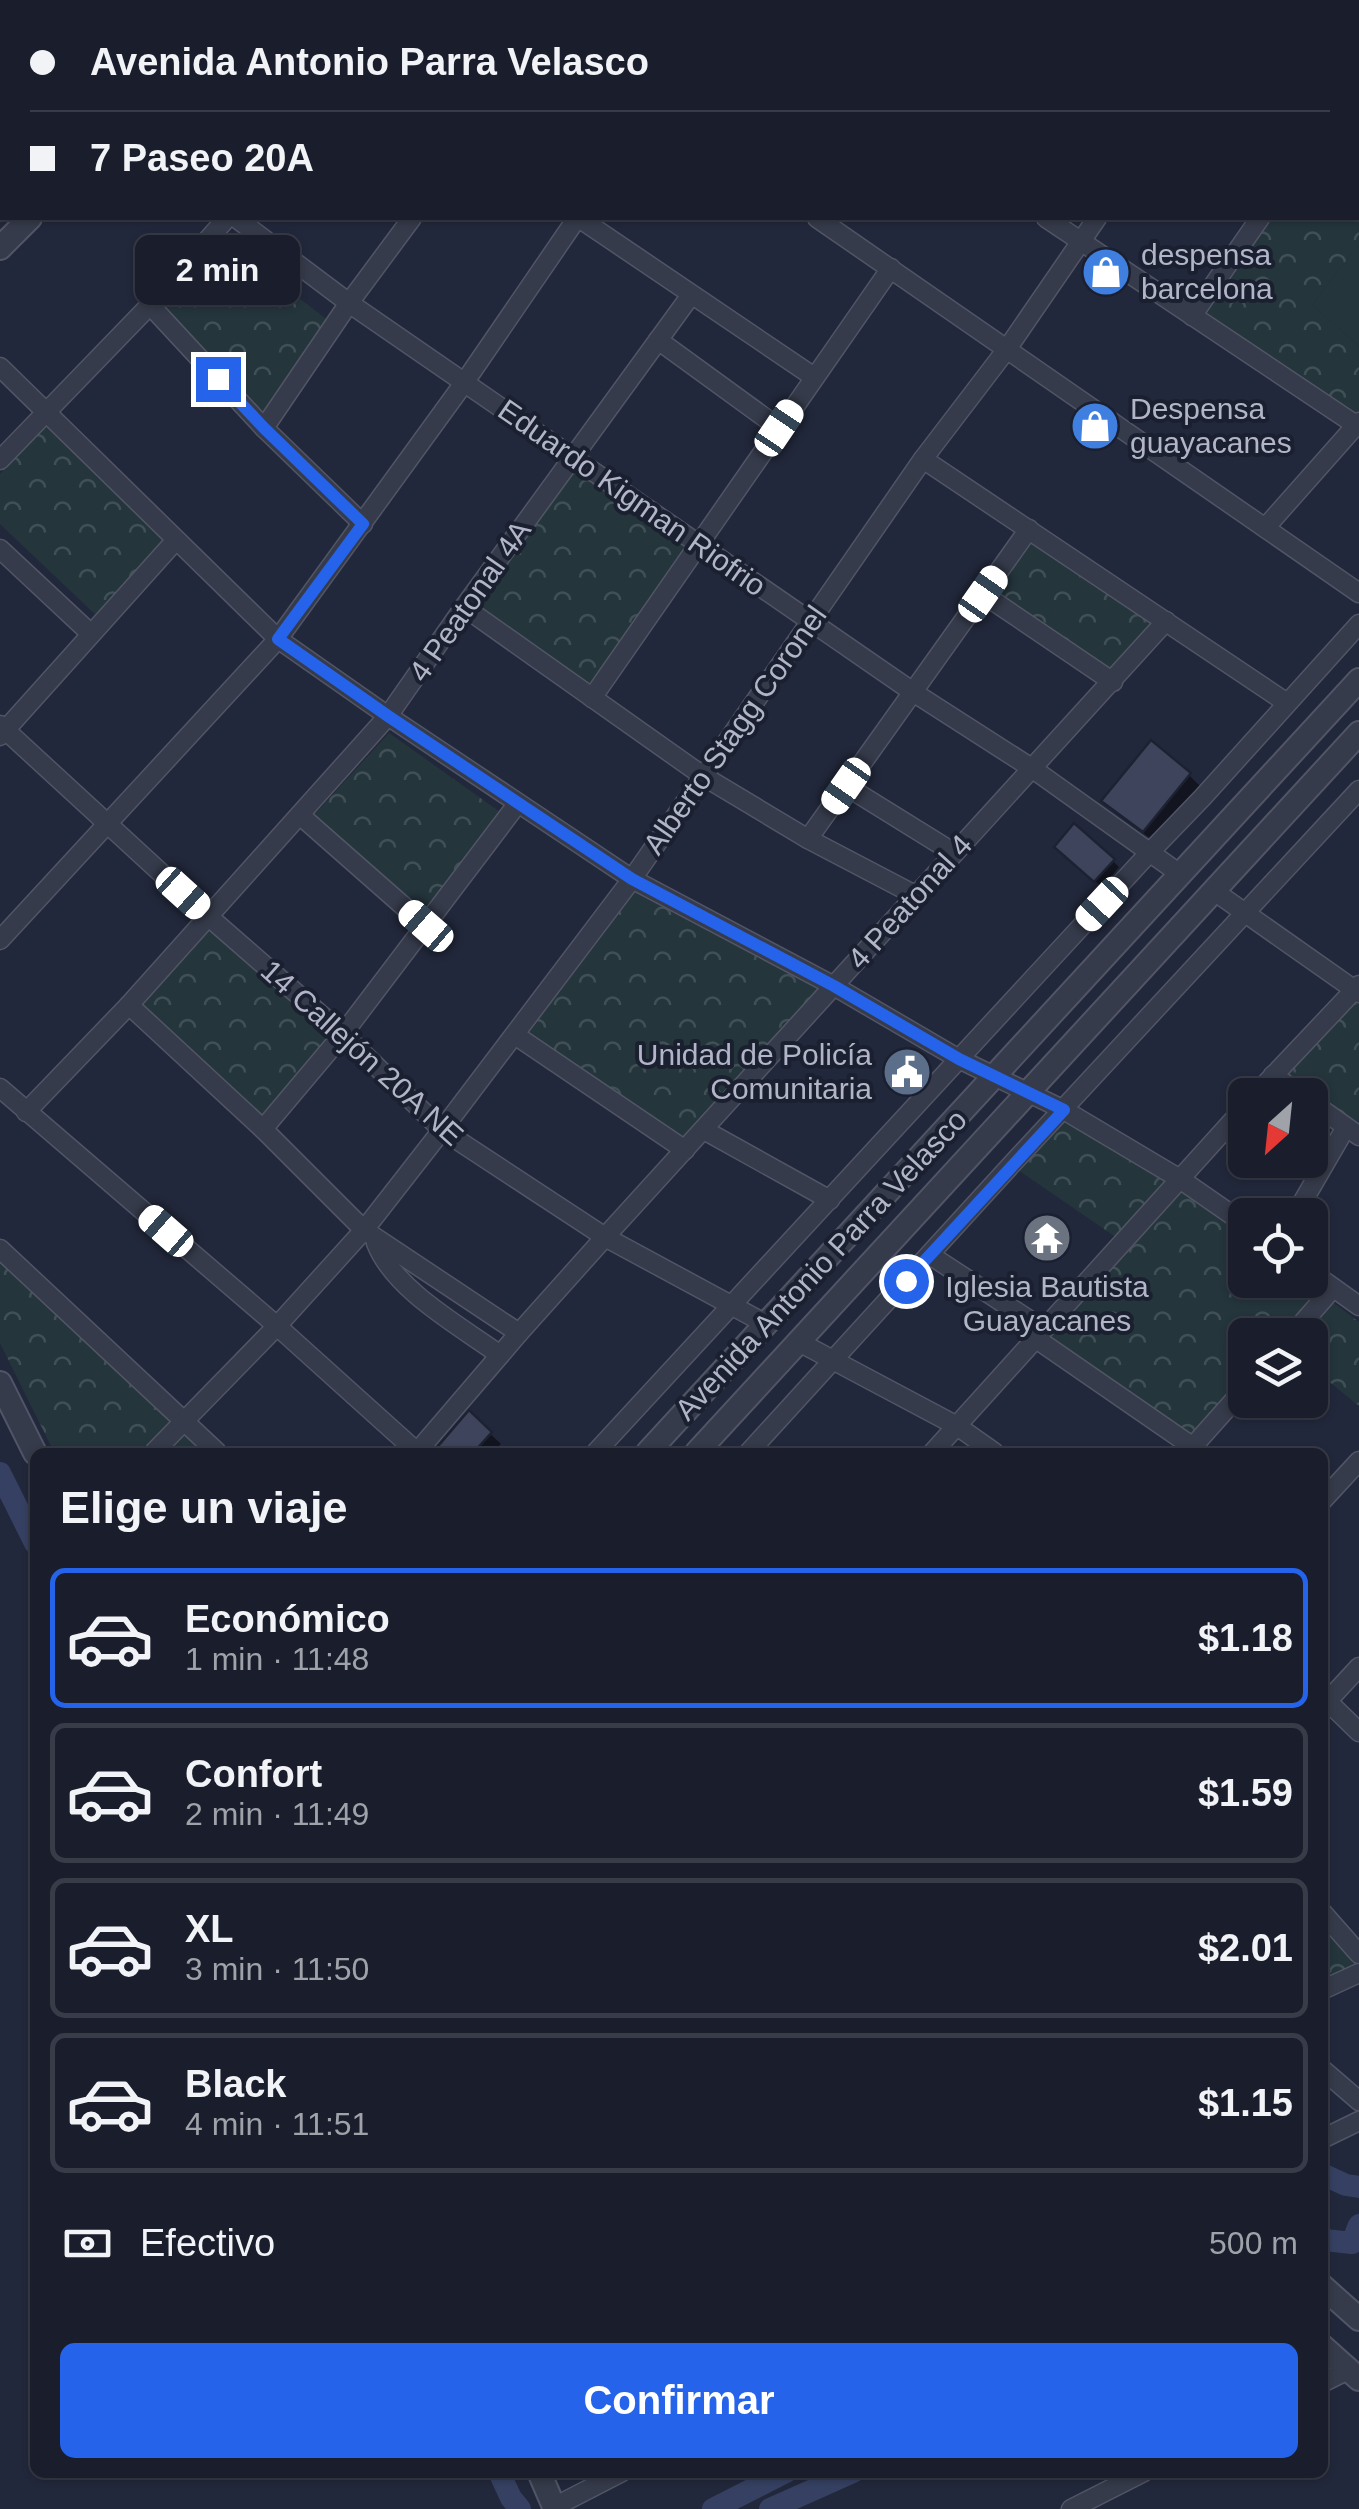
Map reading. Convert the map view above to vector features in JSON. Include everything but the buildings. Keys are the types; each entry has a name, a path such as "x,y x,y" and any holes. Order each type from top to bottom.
{"street":[{"path":"0,248 28,220"},
{"path":"0,460 225,220"},
{"name":"Eduardo Kigman Riofrio","path":"239,220 464,383 912,692 1033,769 1180,874"},
{"path":"264,428 411,220"},
{"path":"0,940 278,639 577,220"},
{"path":"581,220 814,377"},
{"path":"821,220 1359,593"},
{"path":"1049,220 1358,424 1265,528"},
{"name":"Alberto Stagg Coronel","path":"165,1448 185,1422 369,1234 442,1130 632,879 923,459 1096,220"},
{"path":"1192,316 1259,220"},
{"path":"592,698 890,268"},
{"name":"4 Peatonal 4A","path":"26,1112 130,1005 388,716 692,294"},
{"path":"150,304 264,428 363,524"},
{"path":"658,340 779,428"},
{"path":"0,368 278,639 388,716 632,879 834,986 959,1059 1064,1110 1228,1212"},
{"path":"923,459 1287,703"},
{"path":"808,839 1028,529"},
{"path":"2,730 176,540"},
{"path":"0,549 90,634"},
{"path":"983,594 1112,682"},
{"path":"464,607 703,776 808,839 915,895"},
{"name":"4 Peatonal 4","path":"420,1448 605,1236 1166,622"},
{"name":"Avenida Antonio Parra Velasco","path":"600,1448 1359,624"},
{"name":"Avenida Antonio Parra Velasco","path":"652,1448 1359,680"},
{"name":"14 Callejón 20A NE","path":"2,730 343,1034 442,1130 605,1236 766,1324"},
{"name":"Avenida Antonio Parra Velasco","path":"702,1448 1359,733"},
{"path":"846,786 954,853"},
{"path":"753,1448 1359,790"},
{"path":"262,1128 343,1034 518,804"},
{"path":"301,816 426,926"},
{"path":"1214,891 1358,989 1270,1078"},
{"path":"130,1005 369,1234 519,1333"},
{"path":"514,1035 686,1150"},
{"path":"1273,1075 1277,1078"},
{"path":"0,1088 278,1326 413,1448"},
{"path":"1306,1198 1353,1132 1328,1115"},
{"path":"937,1448 1228,1126"},
{"path":"704,1130 830,1200"},
{"path":"369,1234 413,1292 500,1355"},
{"path":"0,1249 213,1448"},
{"path":"930,1254 1187,1448"},
{"path":"1328,1284 1359,1306"},
{"path":"1307,1318 1333,1288"},
{"path":"799,1342 957,1426 988,1448"},
{"path":"0,1383 32,1448"},
{"path":"1192,1448 1228,1407"},
{"path":"1328,1495 1359,1461"},
{"path":"1328,1698 1359,1667"},
{"path":"1328,1704 1359,1732"},
{"path":"1328,1919 1359,1954"},
{"path":"1328,1987 1359,1973"},
{"path":"1328,2074 1359,2101"},
{"path":"1328,2136 1359,2121"},
{"path":"1328,2291 1359,2319"},
{"path":"1328,2351 1354,2375"},
{"path":"1328,2382 1354,2375"},
{"path":"542,2478 555,2508 611,2478"},
{"path":"1071,2509 1132,2478"}],"green space":[{"path":"1268,220 1359,220 1359,244 1312,305 1359,346 1359,411 1357,413 1203,314"},
{"path":"218,236 334,325 263,426 154,305"},
{"path":"1359,244 1359,346 1312,305"},
{"path":"46,425 166,542 97,616 0,524 0,474"},
{"path":"572,457 700,545 592,698 464,607"},
{"path":"1029,529 1166,621 1113,682 983,594"},
{"path":"389,733 500,812 421,919 305,825"},
{"path":"632,879 834,986 685,1150 515,1035"},
{"path":"209,917 343,1034 263,1129 129,1005"},
{"path":"1359,993 1359,1136 1328,1114 1328,1078 1273,1075"},
{"path":"1064,1110 1228,1221 1228,1298 1327,1298 1359,1322 1359,1406 1328,1381 1328,1318 1228,1318 1228,1408 1193,1447 1036,1339 1123,1242 1011,1165"},
{"path":"0,1250 212,1448 173,1448 168,1439 154,1448 52,1448 0,1343"},
{"path":"1328,1919 1359,1954 1359,1973 1328,1987"}],"waterway":[{"path":"0,1473 30,1533"},
{"path":"1328,2177 1359,2187"},
{"path":"1328,2240 1352,2243 1359,2225"},
{"path":"502,2478 520,2509"},
{"path":"713,2509 774,2478"},
{"path":"770,2509 840,2478"}],"place":[{"name":"despensa barcelona","path":"1106,272"},
{"name":"Despensa guayacanes","path":"1095,426"},
{"name":"Unidad de Policía Comunitaria","path":"907,1072"},
{"name":"Iglesia Bautista Guayacanes","path":"1047,1238"}],"route":[{"path":"218,379 363,524 278,639 632,879 834,986 959,1059 1064,1110 906,1281"}]}
